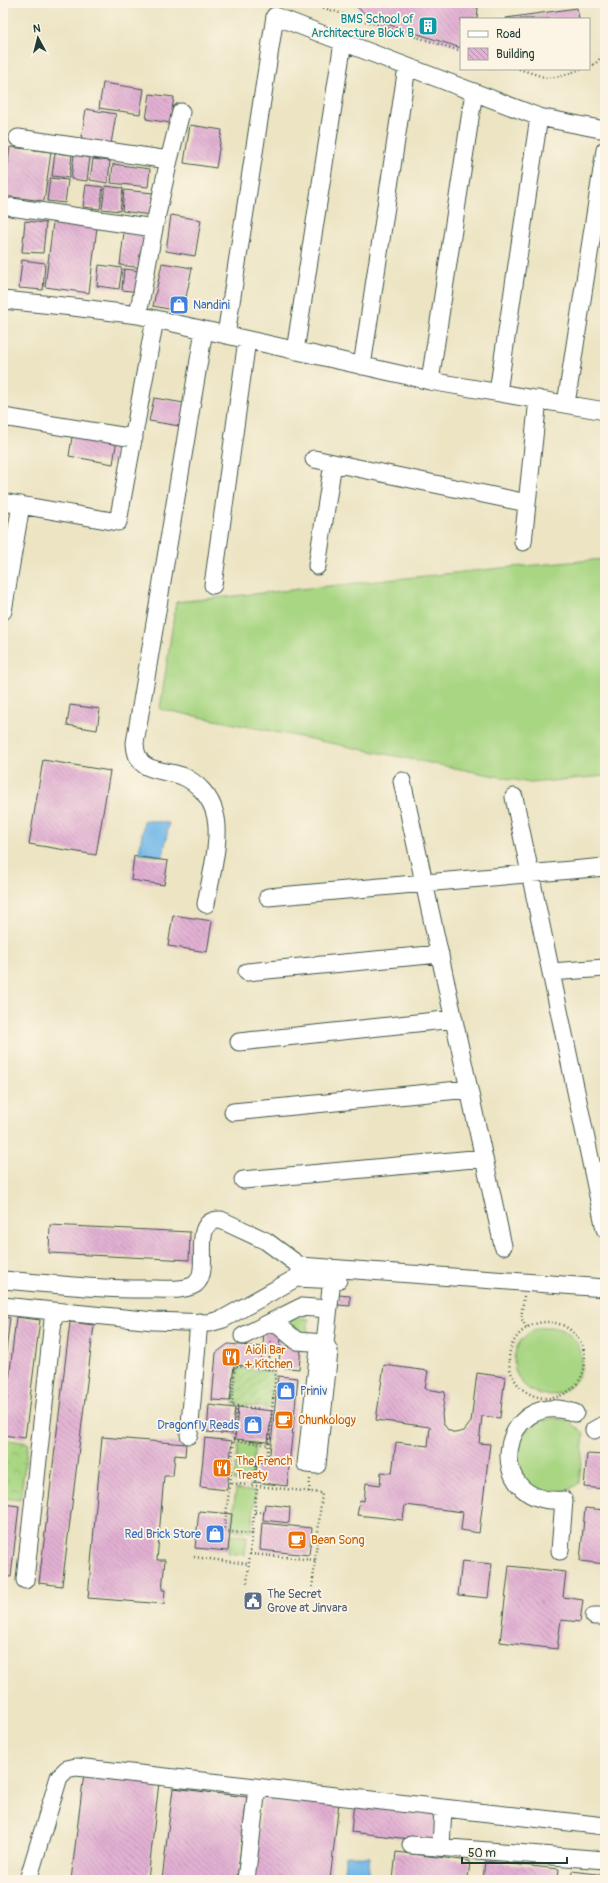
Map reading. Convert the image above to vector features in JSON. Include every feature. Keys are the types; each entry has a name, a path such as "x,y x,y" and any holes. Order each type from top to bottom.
{"street":[{"path":"226,335 275,16 539,117 605,130"},
{"path":"295,351 343,42"},
{"path":"362,366 407,67"},
{"path":"430,381 474,92"},
{"path":"138,315 154,228 181,112"},
{"path":"498,392 539,117"},
{"path":"18,138 169,160"},
{"path":"566,404 605,150"},
{"path":"11,207 154,228"},
{"path":"3,300 138,315 430,381 605,411"},
{"path":"3,502 118,522 155,319"},
{"path":"204,330 135,743 138,757 146,766 156,771 182,777 192,782 203,792 212,804 218,833 206,904"},
{"path":"213,585 247,340"},
{"path":"523,542 538,399"},
{"path":"3,417 134,438"},
{"path":"314,459 527,503"},
{"path":"317,566 333,463"},
{"path":"3,611 21,505"},
{"path":"402,781 503,1246"},
{"path":"514,797 605,1229"},
{"path":"268,896 605,867"},
{"path":"247,972 440,954"},
{"path":"551,972 605,968"},
{"path":"239,1042 454,1019"},
{"path":"233,1112 469,1089"},
{"path":"243,1180 484,1158"},
{"path":"3,1280 135,1290 183,1289 194,1285 198,1281 201,1269 203,1233 206,1225 211,1220 215,1219 221,1220 266,1241 300,1266 605,1288"},
{"path":"3,1306 154,1321 209,1323 223,1319 296,1278 594,1296 605,1300"},
{"path":"325,1343 319,1349 306,1464 317,1465 329,1351 325,1343 332,1279"},
{"path":"243,1336 301,1307 328,1310"},
{"path":"25,1580 54,1311"},
{"path":"273,1321 297,1341 325,1343"},
{"path":"189,1435 199,1322"},
{"path":"560,1551 564,1500 544,1500 527,1492 514,1478 509,1464 508,1450 514,1431 520,1423 532,1414 546,1409 556,1408 575,1413"},
{"path":"28,1880 59,1776 67,1769 76,1767 605,1826"},
{"path":"246,1880 257,1788"},
{"path":"441,1847 443,1808"},
{"path":"411,1845 605,1860"}],"path":[{"path":"308,3 460,51"},
{"path":"590,66 595,64 604,54 605,10"},
{"path":"522,70 547,78 562,76 578,70"},
{"path":"524,1292 521,1318 527,1328"},
{"path":"268,1370 273,1321"},
{"path":"540,1323 559,1324 571,1330 580,1340 586,1357 583,1375 579,1383 565,1395 547,1399 538,1398 528,1394 514,1381 509,1363 509,1354 517,1336 527,1328 540,1323"},
{"path":"247,1583 254,1512 256,1460 267,1461 276,1370 236,1366 232,1406 261,1409"},
{"path":"237,1406 224,1531 252,1534"},
{"path":"234,1440 264,1443 269,1445"},
{"path":"230,1484 322,1493 312,1590"},
{"path":"254,1512 264,1513"},
{"path":"250,1554 315,1560"},
{"path":"194,1557 249,1564"}],"green space":[{"path":"605,559 605,776 530,783 160,709 176,602 501,568"},
{"path":"293,1317 309,1319 307,1334 292,1332 288,1325"},
{"path":"548,1327 561,1330 572,1337 579,1348 582,1361 579,1374 572,1385 561,1392 548,1395 535,1392 524,1385 517,1374 514,1361 517,1348 524,1337 535,1330"},
{"path":"237,1368 274,1372 271,1408 233,1404"},
{"path":"554,1418 571,1422 584,1434 579,1483 566,1491 555,1493 529,1486 515,1462 521,1435 536,1422"},
{"path":"3,1439 28,1443 20,1500 3,1498"},
{"path":"239,1442 255,1444 251,1483 234,1481"},
{"path":"236,1489 256,1492 251,1532 231,1530"},
{"path":"230,1535 247,1536 245,1555 228,1553"}],"water":[{"path":"144,820 169,823 163,857 139,854"},
{"path":"346,1855 370,1857 367,1880 343,1880"}],"building":[{"name":"BMS School of Architecture Block B","path":"353,3 457,3 478,8 477,18 460,18 460,48 369,18"},
{"path":"577,8 579,18 506,18"},
{"path":"103,83 144,89 140,114 99,108"},
{"path":"150,94 174,97 170,123 146,119"},
{"path":"86,109 116,114 111,144 81,140"},
{"path":"190,125 222,130 216,168 184,163"},
{"path":"10,147 51,152 44,201 4,196"},
{"path":"55,153 72,155 69,178 52,176"},
{"path":"74,155 90,157 87,181 71,179"},
{"path":"93,159 110,161 108,183 90,180"},
{"path":"113,164 150,169 148,187 111,183"},
{"path":"50,178 68,180 65,203 47,201"},
{"path":"86,185 103,187 100,209 83,207"},
{"path":"105,186 123,188 120,211 102,209"},
{"path":"124,190 153,193 150,215 122,211"},
{"path":"171,215 201,220 195,256 166,251"},
{"path":"25,221 46,223 43,253 22,252"},
{"path":"53,222 97,227 89,293 45,287"},
{"path":"124,232 146,235 142,268 120,265"},
{"path":"22,260 45,263 43,290 19,288"},
{"path":"162,263 192,268 183,312 153,306"},
{"path":"99,265 122,268 119,289 97,286"},
{"path":"124,269 142,271 140,292 122,290"},
{"path":"154,398 190,404 186,427 149,421"},
{"path":"73,431 117,439 113,464 69,456"},
{"path":"70,705 100,709 97,730 67,725"},
{"path":"43,760 110,771 96,855 29,844"},
{"path":"134,856 168,861 164,885 131,880"},
{"path":"173,915 212,921 207,952 168,946"},
{"path":"50,1225 190,1232 189,1260 49,1253"},
{"path":"339,1295 350,1296 350,1306 338,1305"},
{"path":"3,1317 10,1318 4,1369 3,1368"},
{"path":"16,1317 40,1320 25,1438 3,1435"},
{"path":"70,1322 94,1325 62,1586 39,1583"},
{"path":"264,1330 282,1332 280,1346 301,1348 299,1369 278,1367 280,1354 262,1353 261,1367 234,1365 230,1401 212,1400 216,1353 228,1344 263,1347"},
{"path":"384,1365 428,1371 425,1389 445,1392 442,1414 443,1423 448,1430 455,1433 464,1431 471,1422 477,1373 505,1377 500,1418 482,1416 479,1443 490,1444 479,1533 461,1530 463,1512 405,1505 403,1520 357,1515 360,1500 364,1501 366,1483 380,1485 381,1472 392,1473 396,1442 428,1446 430,1427 376,1420"},
{"path":"278,1376 298,1378 287,1486 255,1482 257,1462 269,1463"},
{"path":"209,1405 235,1408 232,1434 207,1432"},
{"path":"238,1407 272,1411 268,1442 235,1439"},
{"path":"102,1437 186,1444 185,1456 175,1455 173,1476 164,1476 157,1560 165,1560 162,1590 165,1590 164,1604 88,1598"},
{"path":"205,1438 232,1441 227,1490 200,1487"},
{"path":"587,1454 605,1455 605,1489 584,1487"},
{"path":"3,1504 19,1506 11,1577 3,1576"},
{"path":"265,1504 290,1507 289,1523 263,1520"},
{"path":"585,1508 605,1510 605,1564 580,1561"},
{"path":"199,1511 232,1514 228,1551 195,1548"},
{"path":"262,1523 312,1528 309,1555 260,1550"},
{"path":"462,1561 492,1564 488,1598 458,1595"},
{"path":"509,1566 566,1572 563,1597 583,1600 580,1622 561,1620 557,1649 500,1642"},
{"path":"84,1773 159,1782 148,1880 71,1880"},
{"path":"173,1788 247,1797 237,1880 162,1880"},
{"path":"263,1794 339,1802 330,1880 253,1880"},
{"path":"354,1803 438,1813 434,1842 351,1832"},
{"path":"396,1852 470,1861 468,1880 393,1880"},
{"path":"485,1861 559,1869 558,1880 483,1880"},
{"path":"572,1871 605,1875 605,1880 571,1880"}],"place":[{"name":"BMS School of Architecture Block B","path":"428,26"},
{"name":"Nandini","path":"179,305"},
{"name":"Aioli Bar + Kitchen","path":"231,1357"},
{"name":"Priniv","path":"286,1391"},
{"name":"Chunkology","path":"284,1420"},
{"name":"Dragonfly Reads","path":"253,1425"},
{"name":"The French Treaty","path":"222,1468"},
{"name":"Red Brick Store","path":"215,1534"},
{"name":"Bean Song","path":"297,1540"},
{"name":"The Secret Grove at Jinvara","path":"253,1601"}]}
